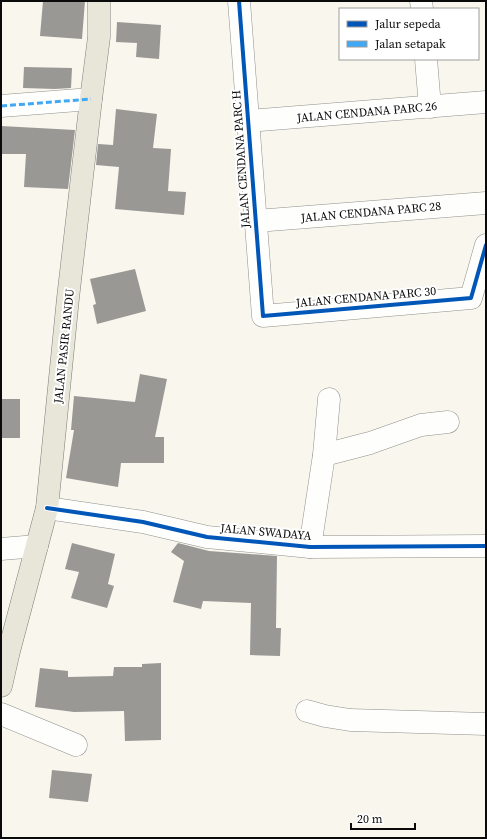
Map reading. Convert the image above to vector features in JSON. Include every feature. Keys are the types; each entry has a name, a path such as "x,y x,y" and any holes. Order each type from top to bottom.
{"main road":[{"name":"JALAN PASIR RANDU","path":"1,686 9,650 47,508 68,298 99,37 99,1"}],"street":[{"name":"JALAN CENDANA PARC H","path":"239,1 263,316"},
{"path":"426,60 430,107"},
{"path":"1,106 91,99"},
{"name":"JALAN CENDANA PARC 26","path":"248,121 486,102"},
{"name":"JALAN CENDANA PARC 28","path":"256,221 486,203"},
{"name":"JALAN CENDANA PARC 30","path":"263,316 471,298 486,245"},
{"path":"310,547 324,455 329,399"},
{"path":"324,455 370,443 421,425 448,422"},
{"name":"JALAN SWADAYA","path":"47,508 143,522 207,537 310,547 486,546"},
{"path":"1,549 37,546"},
{"path":"307,711 325,716 350,720 486,724"},
{"path":"1,714 76,745"}],"building":[{"path":"43,1 85,1 82,39 40,36"},
{"path":"117,22 161,25 159,59 136,57 137,43 116,42"},
{"path":"24,67 72,68 71,88 23,88"},
{"path":"116,109 157,114 153,148 171,149 168,191 186,192 184,215 115,209 119,167 96,165 98,144 113,145"},
{"path":"1,126 75,130 68,189 24,187 26,154 1,154"},
{"path":"135,269 146,311 97,324 93,305 96,304 90,279"},
{"path":"140,374 167,379 155,437 164,437 164,463 121,463 118,487 66,478 74,430 71,430 74,396 135,402"},
{"path":"1,399 20,399 20,438 1,438"},
{"path":"72,543 115,554 108,584 114,586 107,608 71,598 79,572 65,569"},
{"path":"178,543 209,551 277,556 276,628 281,628 280,656 250,655 251,603 203,601 201,609 173,602 184,561 171,552"},
{"path":"161,663 161,740 125,741 124,711 74,712 35,707 40,668 68,671 68,677 113,676 114,667 142,667 142,664"},
{"path":"52,770 92,774 88,802 49,798"}],"marked path":[{"path":"1,106 91,99"}],"cycle path":[{"path":"239,1 263,316 471,298 486,245"},
{"path":"47,508 143,522 207,537 310,547 486,546"}]}
